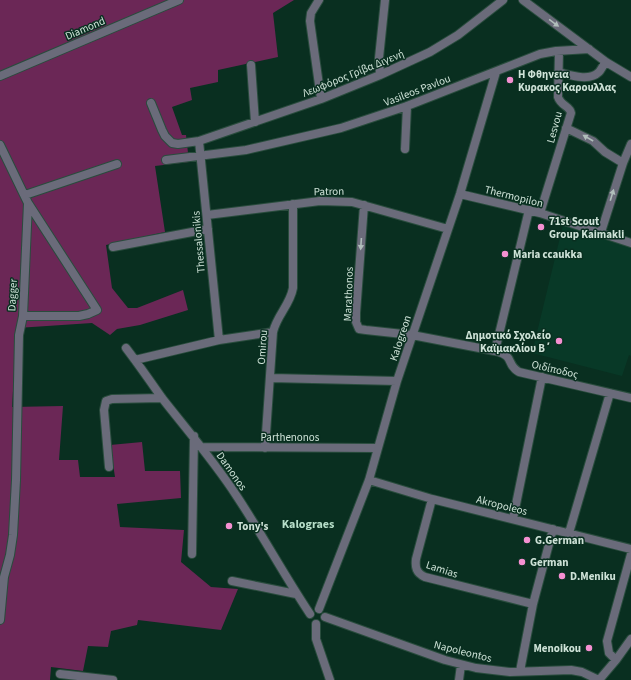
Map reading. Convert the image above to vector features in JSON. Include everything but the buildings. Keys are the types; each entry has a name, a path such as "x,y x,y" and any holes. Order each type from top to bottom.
{"street":[{"name":"Diamond","path":"0,76 179,0"},
{"path":"319,0 311,13 310,21 321,99"},
{"path":"380,75 379,58 385,0"},
{"name":"Λεωφόρος Γρίβα Διγενή","path":"151,103 162,130 172,143 178,144 199,141 321,99 380,75 430,52 445,44 503,0"},
{"path":"523,0 606,62 631,77"},
{"name":"Vasileos Pavlou","path":"166,160 246,150 322,133 407,106 540,54 589,49"},
{"name":"Lesvou","path":"540,213 571,113 571,110 560,102 558,97 559,51"},
{"path":"558,72 581,77 589,77 598,72 606,62"},
{"path":"251,64 255,122"},
{"name":"Kalogreon","path":"319,609 369,480 397,381 460,194 496,72"},
{"path":"406,149 407,106"},
{"path":"566,128 593,141 605,152 623,163"},
{"name":"Thessalonikis","path":"199,141 202,156 219,340"},
{"path":"601,232 623,163 631,144"},
{"name":"Dagger","path":"0,145 28,203 23,316 19,335 16,480 13,534 10,555 4,577 0,620"},
{"path":"25,195 117,164"},
{"name":"Thermopilon","path":"460,194 530,210 631,243"},
{"name":"Patron","path":"207,215 335,200 352,202 448,228"},
{"path":"23,316 79,316 97,310 28,203"},
{"name":"Omirou","path":"265,448 273,332 276,321 289,301 293,288 293,204"},
{"name":"Marathonos","path":"364,205 356,313 357,325 362,330 412,335"},
{"path":"496,351 530,210"},
{"path":"113,247 208,229"},
{"path":"135,360 219,340 273,332"},
{"name":"Οιδίποδος","path":"412,335 504,353 508,356 515,369 519,372 631,398"},
{"name":"Damonos","path":"126,348 162,398 194,436 236,494 296,594 310,614"},
{"path":"512,520 542,377"},
{"path":"271,378 397,381"},
{"path":"568,533 610,393"},
{"path":"109,467 104,406 106,401 109,399 162,398"},
{"path":"192,554 194,436"},
{"name":"Parthenonos","path":"202,447 378,448"},
{"name":"Akropoleos","path":"369,480 432,499 631,549"},
{"name":"Lamias","path":"432,499 416,559 416,566 419,574 425,577 533,604"},
{"path":"520,671 533,604 553,529"},
{"path":"616,660 609,653 607,641 631,554"},
{"path":"232,581 296,594"},
{"path":"319,609 324,614 325,618 320,623 316,624 311,620 310,614 312,611 319,609"},
{"name":"Napoleontos","path":"325,618 461,665 498,671 574,670 599,680"},
{"path":"316,624 316,639 330,680"},
{"path":"599,680 631,639"},
{"path":"459,680 461,665"},
{"path":"60,674 113,680"}],"shaded area":[{"path":"0,0 294,0 273,13 278,57 218,70 218,82 190,88 192,100 172,107 182,135 186,135 189,162 155,166 165,232 106,245 112,288 128,308 137,308 183,290 188,310 140,325 117,329 110,335 92,323 17,328 12,407 63,406 59,460 78,460 80,477 115,477 110,445 142,442 145,471 180,471 181,498 117,504 120,527 184,530 181,562 211,587 238,589 221,630 138,620 137,625 111,631 108,647 88,646 83,671 51,667 50,680 0,680"},
{"path":"563,225 631,248 631,356 629,355 622,376 532,353"}],"place":[{"name":"Η Φθηνεια Κυρακος Καρουλλας","path":"510,80"},
{"name":"71st Scout Group Kaimakli","path":"541,227"},
{"name":"Maria ccaukka","path":"505,254"},
{"name":"Δημοτικό Σχολείο Καϊμακλίου Β΄","path":"559,341"},
{"name":"Tony's","path":"229,526"},
{"name":"G.German","path":"527,540"},
{"name":"German","path":"522,562"},
{"name":"D.Meniku","path":"562,576"},
{"name":"Menoikou","path":"589,648"}],"district":[{"name":"Kalograes","path":"308,524"}]}
